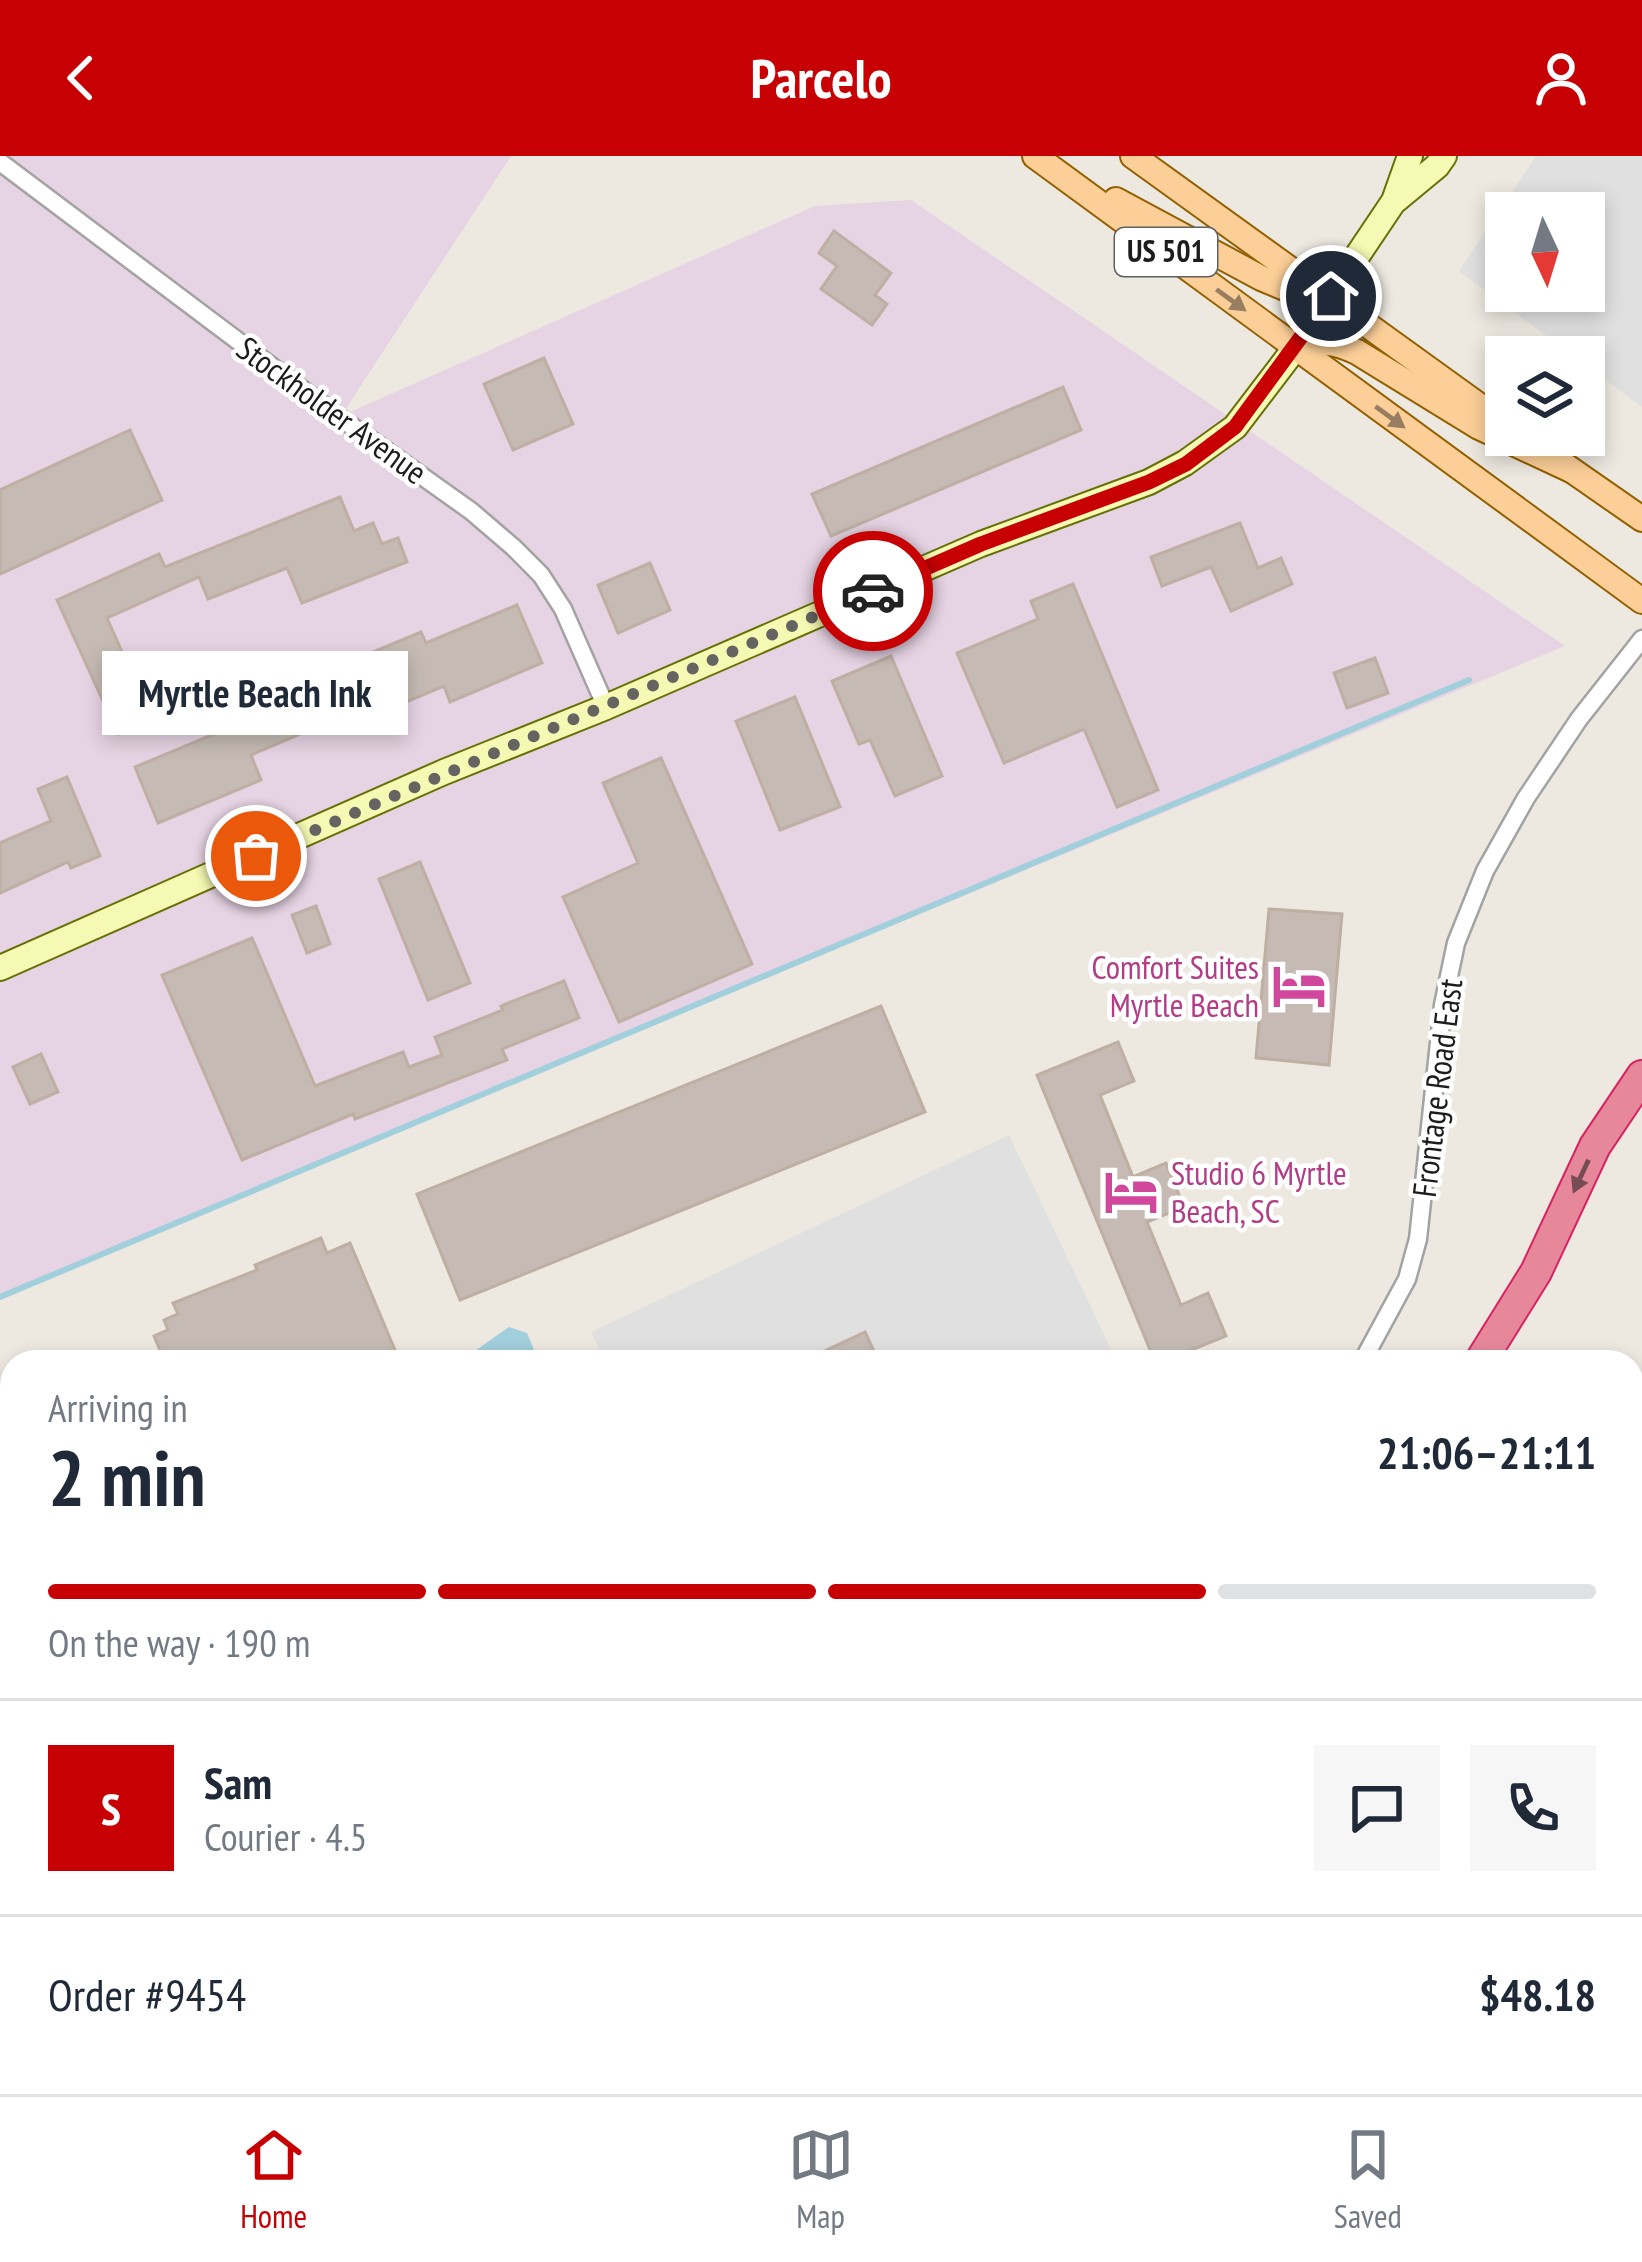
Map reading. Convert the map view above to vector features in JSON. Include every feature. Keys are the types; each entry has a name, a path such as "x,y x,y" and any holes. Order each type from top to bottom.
{"highway":[{"path":"1487,1350 1536,1272 1595,1146 1642,1076"}],"main road":[{"name":"US 501","path":"1133,156 1485,410"},
{"name":"US 501","path":"1036,157 1642,601"},
{"path":"1036,157 1261,278 1306,294 1331,296"},
{"path":"1296,347 1322,341 1340,344 1479,427 1570,470"},
{"path":"1550,456 1642,519"}],"street":[{"path":"0,968 444,772 981,544 1186,464 1235,427 1296,347 1394,201 1410,156"},
{"path":"1394,201 1444,156"},
{"name":"Stockholder Avenue","path":"0,161 513,547 541,574 563,609 606,707"},
{"name":"Frontage Road East","path":"1369,1350 1407,1279 1418,1239 1443,1005 1456,943 1485,871 1526,798 1579,719 1642,639"}],"shaded area":[{"path":"0,156 511,156 341,416 815,206 911,200 1565,646 0,1296"},
{"path":"1536,156 1642,156 1642,407 1605,380 1605,336 1547,336 1514,312 1605,312 1605,192 1512,192"},
{"path":"1485,232 1485,290 1459,271"},
{"path":"1009,1135 1111,1350 873,1350 864,1332 826,1350 599,1350 591,1332"}],"water":[{"path":"509,1327 527,1333 534,1350 476,1350"}],"building":[{"path":"834,231 891,273 875,295 887,304 872,325 821,289 837,266 819,253"},
{"path":"544,358 573,424 513,450 484,384"},
{"path":"1063,387 1081,430 831,536 812,494"},
{"path":"130,430 162,500 0,574 0,490"},
{"path":"340,497 354,531 373,523 382,544 398,538 407,562 302,603 287,568 208,599 199,577 107,618 152,719 118,734 57,600 159,554 165,567"},
{"path":"1240,523 1258,568 1281,558 1292,584 1231,611 1211,567 1162,586 1151,557"},
{"path":"650,563 670,610 618,633 598,585"},
{"path":"1073,584 1158,790 1117,807 1084,729 1004,763 957,653 1038,619 1031,601"},
{"path":"517,605 542,663 450,702 444,686 339,730 335,719 251,755 261,780 158,823 135,767 236,725 229,708 421,632 426,643"},
{"path":"891,656 942,776 895,796 870,740 859,744 832,681"},
{"path":"1375,658 1388,693 1347,708 1334,673"},
{"path":"795,697 840,807 780,830 736,721"},
{"path":"661,758 752,964 619,1022 563,897 638,863 603,783"},
{"path":"67,777 100,856 71,868 68,862 0,893 0,843 51,821 38,789"},
{"path":"420,862 470,983 428,1000 379,879"},
{"path":"316,906 330,944 307,953 292,915"},
{"name":"Comfort Suites Myrtle Beach","path":"1269,909 1342,914 1329,1065 1256,1058"},
{"path":"252,938 315,1086 403,1052 409,1067 442,1055 435,1037 564,981 579,1018 502,1049 507,1060 355,1119 353,1114 242,1160 162,975"},
{"path":"881,1006 925,1112 460,1300 417,1194"},
{"name":"Studio 6 Myrtle Beach, SC","path":"1118,1042 1134,1081 1100,1095 1133,1177 1166,1163 1184,1207 1147,1222 1181,1305 1208,1293 1226,1336 1192,1350 1150,1350 1037,1075"},
{"path":"41,1054 58,1092 30,1104 13,1067"},
{"path":"321,1238 327,1253 350,1243 395,1350 160,1350 154,1336 168,1330 164,1320 178,1314 173,1303 257,1270 255,1265"},
{"path":"865,1332 873,1350 827,1350"}],"waterway":[{"path":"0,1297 1469,680"}],"way so far":[{"path":"256,856 873,591"}],"place":[{"name":"Myrtle Beach Ink","path":"256,856"},
{"name":"Comfort Suites Myrtle Beach","path":"1299,986"},
{"name":"Studio 6 Myrtle Beach, SC","path":"1131,1192"}],"route":[{"path":"873,591 1186,464 1235,427 1331,296"}]}
